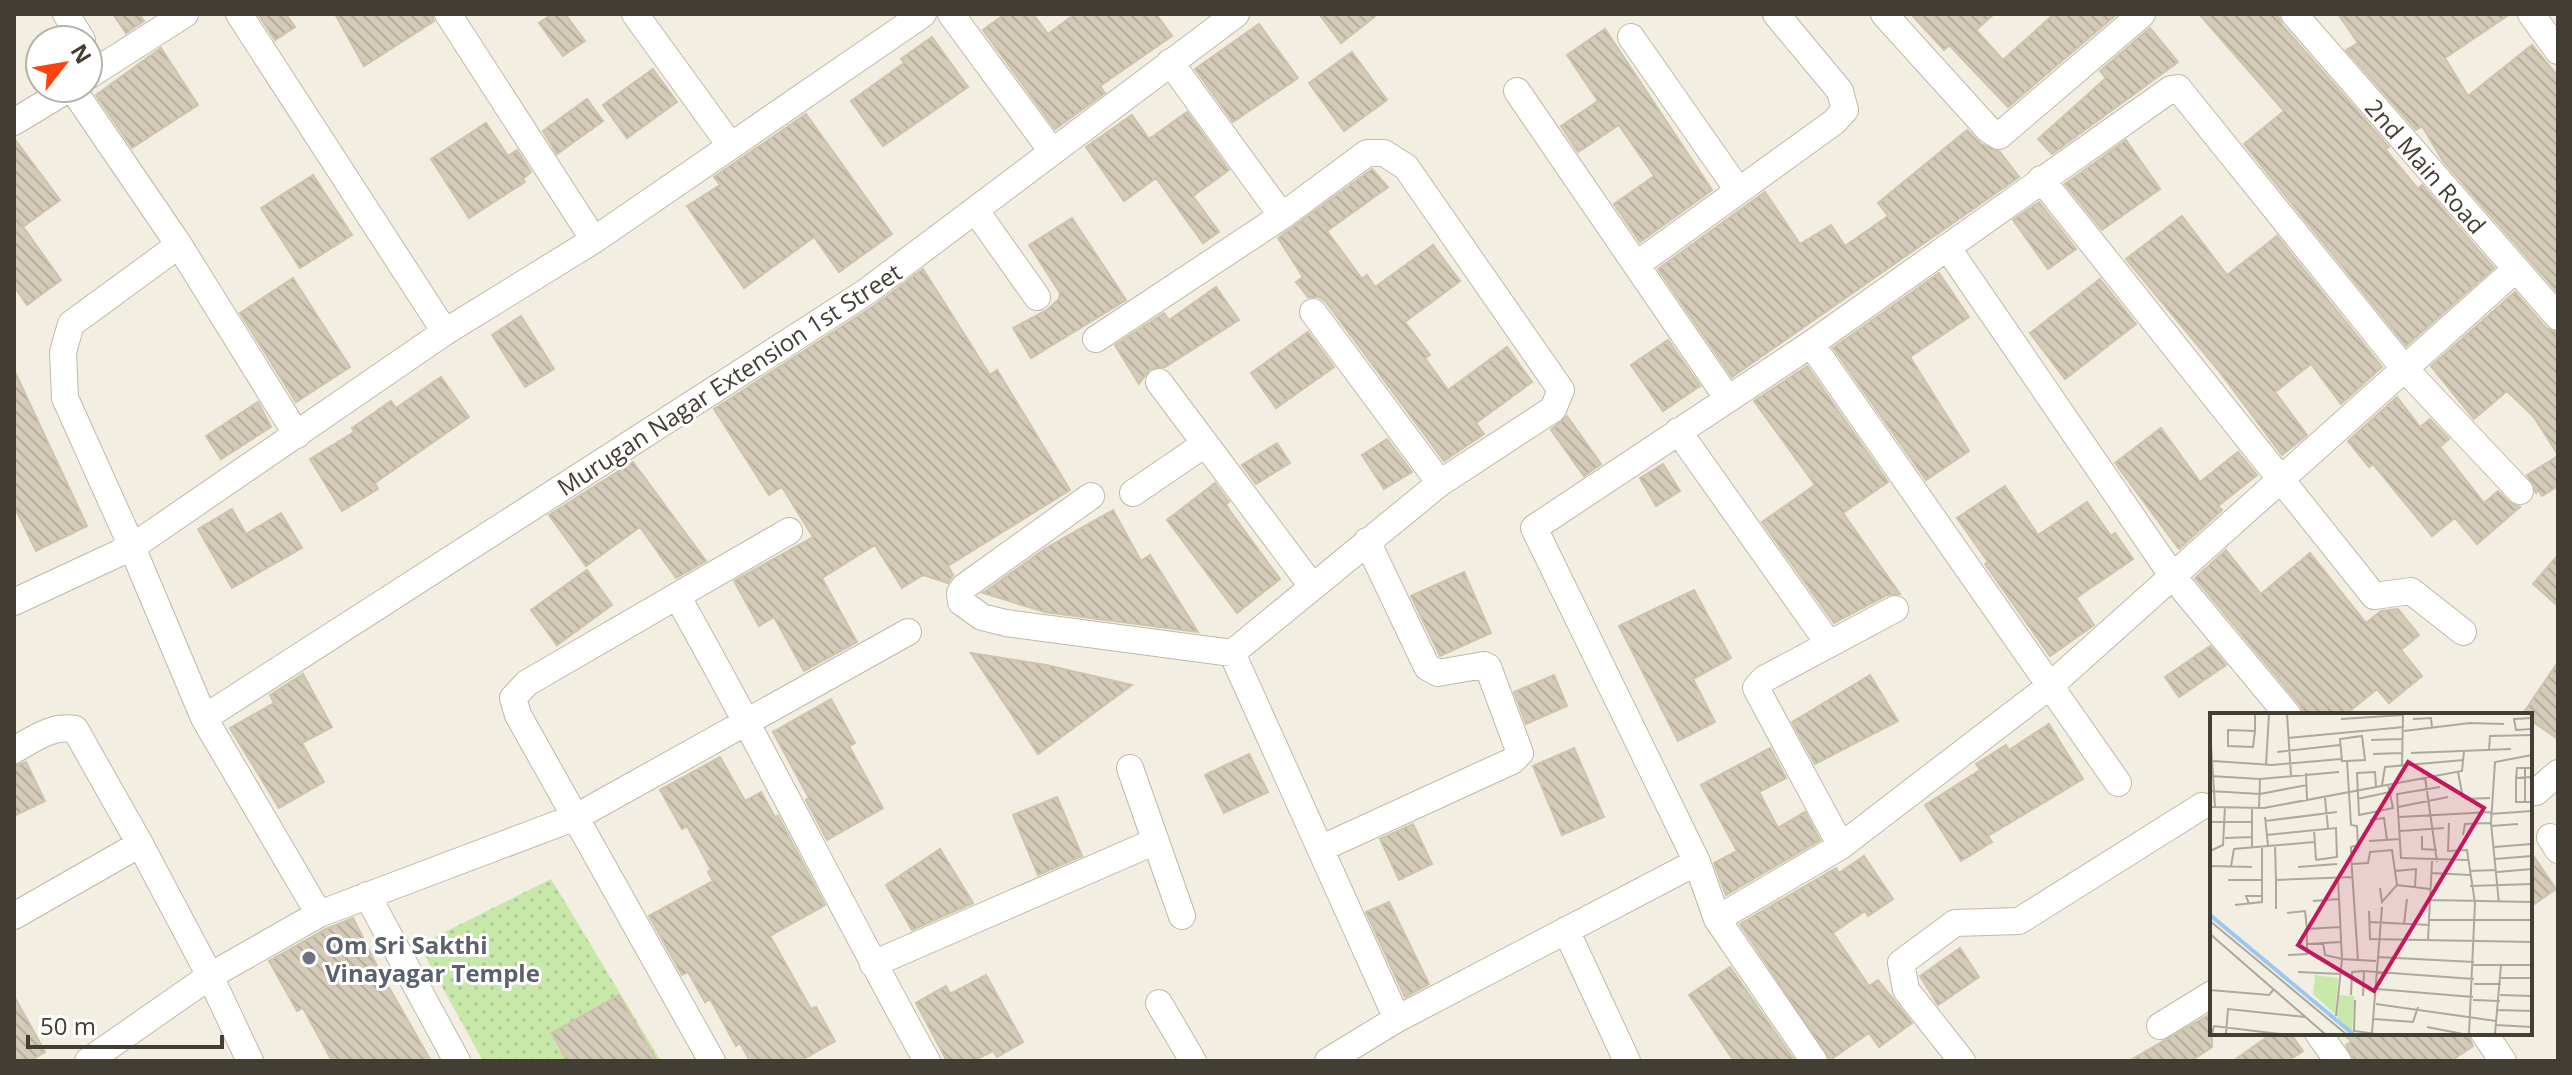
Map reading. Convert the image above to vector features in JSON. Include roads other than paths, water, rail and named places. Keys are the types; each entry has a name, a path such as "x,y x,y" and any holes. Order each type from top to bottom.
{"street":[{"path":"104,58 185,14"},
{"path":"239,14 445,332"},
{"path":"448,14 594,240"},
{"path":"635,14 730,145"},
{"path":"14,602 132,547 445,332 594,240 923,14"},
{"path":"951,14 1051,150"},
{"name":"Murugan Nagar Extension 1st Street","path":"204,718 866,292 1236,14"},
{"path":"1636,265 1834,122 1845,110 1840,91 1776,14"},
{"path":"1897,19 1989,130 1999,136 2142,14"},
{"name":"2nd Main Road","path":"2294,14 2558,317"},
{"path":"2531,14 2558,51"},
{"path":"1631,37 1738,190"},
{"path":"1170,62 1282,216"},
{"path":"1814,1061 1717,919 1697,862 1534,528 1811,344 2041,179 2171,89 2178,88 2403,367 2520,491"},
{"path":"1517,91 1728,399"},
{"path":"14,122 44,104"},
{"path":"82,104 179,245 297,435"},
{"path":"1091,496 964,587 960,593 961,602 982,617 1006,623 1232,653 1440,483 1553,409 1561,390 1406,167 1394,157 1367,153 1282,216 1096,339"},
{"path":"2041,179 2374,596 2411,591 2463,632"},
{"path":"976,211 1037,297"},
{"path":"179,245 71,324 63,352 65,398 204,718 319,914"},
{"path":"1947,247 2174,578 2286,713"},
{"path":"1717,919 1841,846 2051,685 2516,269"},
{"path":"1313,312 1440,483"},
{"path":"1811,344 2118,783"},
{"path":"1159,382 1312,586"},
{"path":"1678,431 1829,644"},
{"path":"1133,493 1205,444"},
{"path":"712,1061 518,715 513,698 527,683 789,531"},
{"path":"1320,849 1512,761 1520,753 1488,667 1484,665 1438,673 1427,667 1367,541"},
{"path":"677,596 749,722 873,964 927,1061"},
{"path":"1841,846 1756,688 1764,679 1895,609"},
{"path":"88,1061 210,976 319,914 576,817 908,632"},
{"path":"1232,653 1397,1019"},
{"path":"14,750 48,731 63,727 75,729 210,976 250,1061"},
{"path":"1130,768 1182,916"},
{"path":"2536,792 2558,773"},
{"path":"1962,1061 1906,990 1901,963 1955,923 2019,921 2202,806"},
{"path":"873,964 1156,841"},
{"path":"14,916 140,844"},
{"path":"1328,1061 1397,1019 1697,862"},
{"path":"367,895 457,1061"},
{"path":"1566,930 1627,1061"},
{"path":"2160,1026 2210,995"},
{"path":"1159,1003 1193,1061"},
{"path":"2319,1035 2338,1061"},
{"path":"2485,1035 2503,1061"}],"place":[{"name":"Om Sri Sakthi Vinayagar Temple","path":"309,958"}]}
